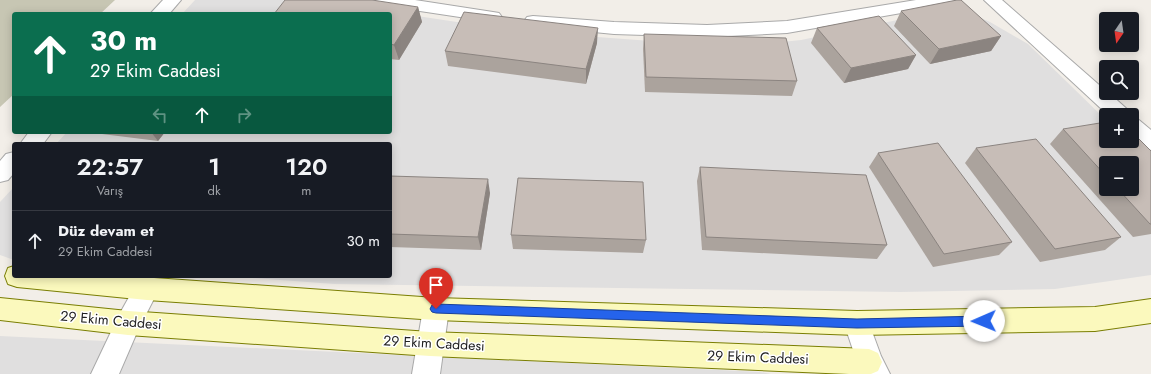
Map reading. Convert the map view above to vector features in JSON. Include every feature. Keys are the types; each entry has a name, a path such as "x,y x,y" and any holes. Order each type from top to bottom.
{"street":[{"path":"161,12 173,0"},
{"path":"380,0 511,20 614,28 707,31 787,27 947,0"},
{"path":"992,0 1113,108"},
{"path":"1139,131 1151,142"},
{"path":"32,142 40,134"},
{"path":"0,174 12,162"},
{"path":"0,274 12,276"},
{"path":"37,278 147,289 436,309 857,324 1095,319 1151,311"},
{"path":"105,374 128,323 147,289"},
{"name":"29 Ekim Caddesi","path":"0,309 128,323 430,344 873,368"},
{"path":"426,374 436,309"},
{"path":"857,324 873,368"}],"shaded area":[{"path":"0,0 115,0 102,12 12,12 12,96 0,107"},
{"path":"195,0 311,0 390,12 184,12"},
{"path":"941,11 976,16 990,22 1028,44 1099,113 1099,148 1120,148 1137,156 1099,156 1099,196 1139,196 1139,157 1151,163 1151,275 1055,289 900,292 334,284 253,278 392,278 392,142 58,142 65,134 392,134 392,12 516,31 651,41 773,43 801,40"},
{"path":"12,189 12,259 0,255 0,202"},
{"path":"0,336 760,372 771,374 0,374"}],"building":[{"path":"285,0 372,0 418,7 394,45 392,44 392,12 276,12"},
{"path":"961,0 1001,36 939,49 901,11"},
{"path":"464,12 598,28 586,69 445,51"},
{"path":"879,16 916,55 851,68 817,28"},
{"path":"644,34 786,38 797,81 646,77"},
{"path":"1099,123 1099,148 1139,148 1139,139 1151,151 1151,224 1124,196 1139,196 1139,156 1099,156 1099,168 1063,129"},
{"path":"1036,139 1121,237 1055,249 976,148"},
{"path":"938,143 1012,242 944,254 878,153"},
{"path":"700,167 866,175 887,245 706,237"},
{"path":"392,176 488,179 478,237 392,234"},
{"path":"518,178 643,182 646,240 511,235"}],"route":[{"path":"436,309 857,324 984,321"}]}
